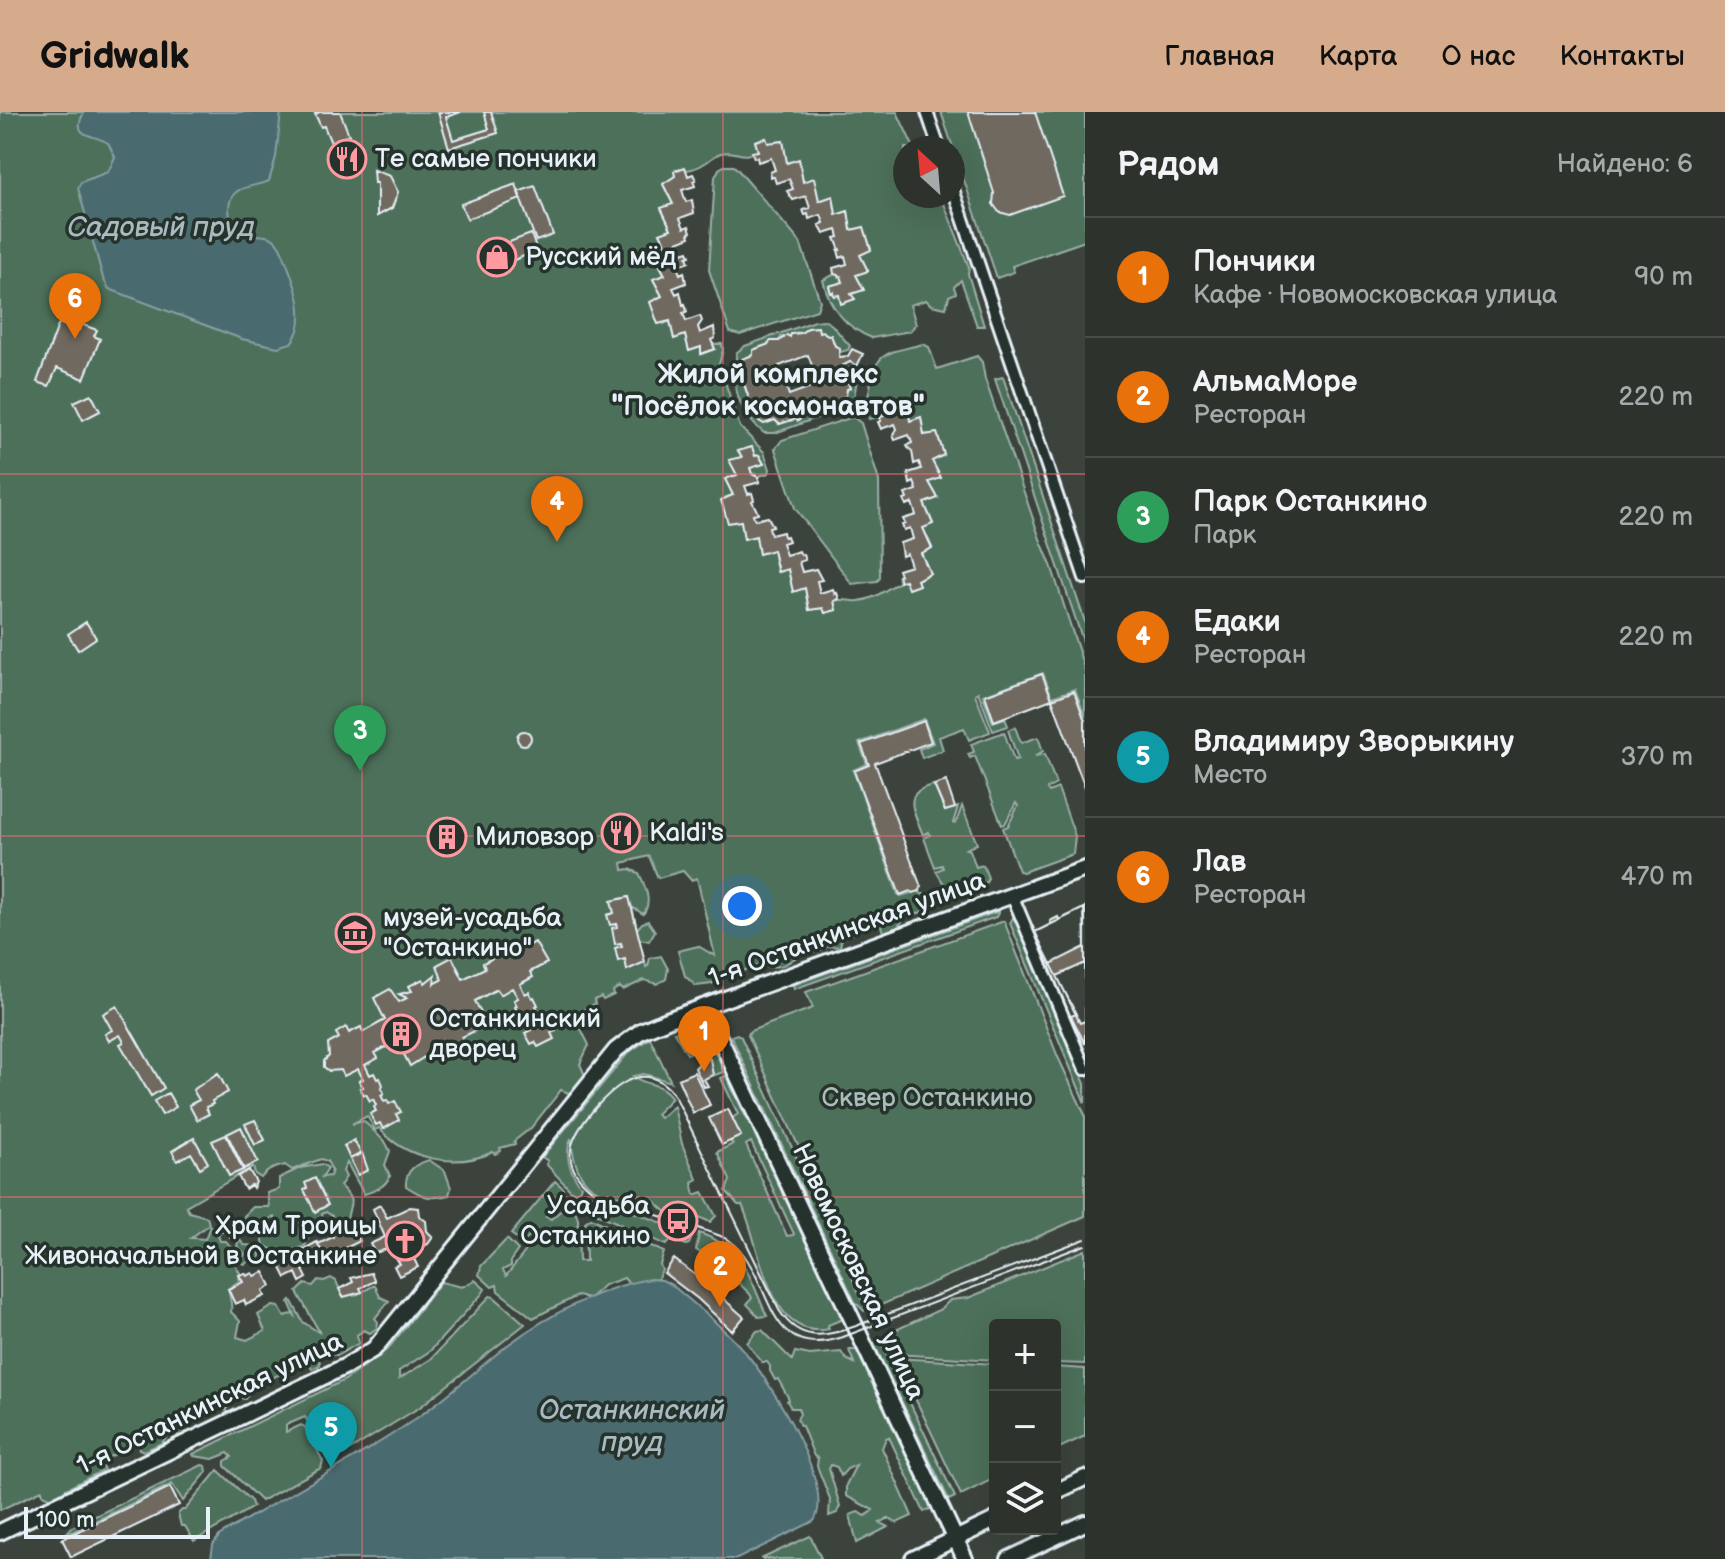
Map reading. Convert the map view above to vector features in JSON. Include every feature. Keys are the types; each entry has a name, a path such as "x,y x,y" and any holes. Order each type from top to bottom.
{"street":[{"path":"927,112 935,136"},
{"path":"959,208 1085,578"},
{"name":"1-я Останкинская улица","path":"0,1532 366,1355 392,1329 621,1046 641,1031 1085,869"},
{"path":"1012,895 1085,1069"},
{"name":"Новомосковская улица","path":"705,1007 965,1559"},
{"path":"1061,1489 1083,1480"},
{"path":"913,1559 989,1523"},
{"path":"1009,1559 1085,1523"}],"green space":[{"path":"0,112 897,112 908,136 893,136 893,208 946,208 969,267 968,274 984,326 977,326 961,280 954,287 956,293 949,296 946,308 931,305 926,300 910,305 916,324 910,331 872,338 854,329 834,308 823,280 837,273 838,277 841,276 843,282 829,287 831,293 839,295 841,303 854,299 851,294 863,290 856,275 868,271 860,255 871,249 864,228 851,230 848,211 836,215 833,196 819,201 814,179 803,182 799,160 787,163 783,141 768,143 766,138 755,141 758,151 752,154 721,153 698,167 674,171 675,176 663,184 673,204 661,208 671,229 660,233 670,253 656,258 665,275 653,279 662,296 655,300 664,324 670,321 674,339 685,335 689,351 701,347 701,353 714,349 713,344 722,344 719,364 740,427 764,452 770,469 769,473 756,477 752,474 750,468 764,464 759,455 755,456 752,447 739,451 742,457 730,460 737,475 725,479 733,495 726,497 733,521 741,521 744,539 756,536 759,554 773,550 777,572 788,569 793,591 805,588 809,610 823,608 825,613 836,610 834,601 866,600 905,580 909,589 919,585 917,580 930,573 921,553 932,548 923,528 933,523 924,503 938,498 929,482 941,478 932,461 944,454 937,433 924,435 921,417 910,421 907,405 894,409 893,403 881,407 884,416 869,419 867,399 876,366 886,355 923,344 929,347 937,369 977,356 982,362 985,379 1085,671 1085,717 1075,689 1052,697 1043,673 983,695 993,722 1005,718 1008,726 993,731 978,692 975,694 990,732 969,740 964,728 939,737 943,750 922,758 919,749 933,743 924,719 859,743 867,764 853,770 898,894 901,896 918,891 933,894 936,903 922,912 906,916 893,933 884,935 880,923 842,937 840,947 797,952 793,944 795,958 785,964 753,967 731,976 721,975 712,984 696,986 685,976 678,951 698,946 715,956 697,878 691,880 683,871 658,878 649,856 622,863 623,870 639,873 647,894 643,914 632,907 637,929 648,921 655,931 649,941 639,939 646,967 650,958 661,956 668,969 666,979 657,984 644,980 623,990 620,987 613,991 614,995 594,1000 595,1004 576,1013 575,1017 589,1045 580,1064 586,1078 574,1095 561,1090 531,1128 514,1141 515,1144 500,1148 501,1151 495,1154 463,1160 432,1158 403,1148 379,1128 375,1130 367,1116 352,1124 364,1121 386,1143 390,1151 385,1165 390,1176 388,1180 364,1194 347,1163 343,1171 346,1177 340,1186 350,1197 348,1225 340,1230 332,1228 332,1216 326,1212 322,1214 324,1224 312,1229 305,1246 282,1255 264,1245 262,1236 274,1226 275,1217 254,1226 244,1222 244,1216 253,1207 269,1207 267,1193 279,1189 279,1178 300,1168 322,1164 328,1168 322,1177 330,1176 332,1170 327,1161 321,1159 292,1170 285,1165 261,1178 255,1174 253,1167 186,1206 189,1212 207,1217 209,1224 191,1238 205,1239 210,1226 216,1228 217,1221 223,1219 228,1227 236,1230 230,1237 228,1231 221,1231 218,1235 220,1241 226,1241 238,1256 245,1254 237,1246 239,1239 244,1245 255,1246 260,1253 257,1262 251,1260 245,1264 237,1261 235,1264 240,1273 239,1281 229,1291 231,1312 240,1321 237,1337 247,1340 265,1331 258,1315 273,1306 279,1307 284,1316 295,1316 289,1302 291,1300 303,1322 320,1333 297,1292 305,1284 313,1286 318,1280 331,1278 336,1281 343,1297 352,1292 354,1296 375,1285 380,1297 389,1301 375,1318 377,1328 370,1333 364,1330 357,1335 359,1343 338,1355 319,1354 320,1365 312,1369 307,1361 253,1387 245,1399 228,1399 227,1411 215,1406 187,1420 184,1435 178,1436 173,1426 165,1430 167,1437 162,1443 144,1451 139,1449 138,1443 101,1461 104,1470 61,1494 50,1497 42,1490 0,1510"},
{"path":"941,112 1085,112 1085,241 1012,266 1014,272 997,278 965,183 965,136 949,136"},
{"path":"724,166 734,166 738,170 800,242 820,301 817,310 740,335 730,332 709,270 715,177"},
{"path":"824,320 850,346 848,350 841,352 831,335 819,332 817,327 808,328 753,350 753,355 742,359 738,367 756,419 764,424 775,420 779,424 795,419 798,421 805,415 808,417 816,412 825,412 826,408 835,408 843,402 842,397 849,388 847,369 854,366 858,372 853,405 775,433 764,433 748,417 738,397 734,375 737,352 745,346"},
{"path":"1003,377 1085,622 1085,647 995,379"},
{"path":"853,417 861,423 879,481 880,578 852,584 795,508 775,449 782,440"},
{"path":"1015,727 1021,743 1038,737 1043,751 1035,756 1045,754 1056,784 1047,789 1049,792 1058,788 1075,836 1073,854 1023,872 1019,871 1003,828 1008,826 1018,806 1016,803 1002,825 975,756 970,758 968,754 974,752 971,744 1004,732 1014,760 1018,759 1008,730"},
{"path":"934,785 945,811 958,807 953,823 956,823 962,806 977,844 966,849 970,850 976,867 983,865 988,878 985,885 952,897 936,871 943,868 942,865 935,867 924,838 930,835 929,832 923,835 912,804 917,792"},
{"path":"999,911 996,917 794,989 793,985"},
{"path":"1014,916 1085,1084 1085,1103 1010,923"},
{"name":"Сквер Останкино","path":"1004,921 1058,1057 1085,1115 1085,1216 872,1309 748,1035 750,1031 813,1008 806,992"},
{"path":"686,1030 711,1046 723,1072 712,1076 692,1052 687,1054 674,1032"},
{"path":"737,1034 866,1308 864,1311 855,1302 731,1036"},
{"path":"650,1038 671,1082 644,1074 633,1076 657,1086 672,1098 656,1114 660,1118 674,1106 682,1144 697,1179 692,1182 695,1195 703,1192 716,1216 710,1222 681,1209 676,1214 667,1212 645,1196 614,1195 594,1189 577,1168 571,1138 568,1157 573,1175 581,1186 579,1191 572,1192 542,1157 628,1053"},
{"path":"726,1076 745,1115 752,1120 754,1132 843,1319 828,1325 829,1329 808,1329 792,1321 779,1306 761,1265 742,1205 738,1205 726,1191 730,1180 717,1152 733,1144 730,1141 731,1119 738,1114 721,1078","holes":["751,1142 794,1234 787,1236 746,1145"]},
{"path":"429,1160 445,1171 451,1188 449,1195 426,1196 406,1186 412,1168"},
{"path":"555,1181 563,1188 563,1194 546,1217 551,1219 566,1206 575,1210 579,1261 586,1261 585,1222 591,1218 664,1252 660,1265 662,1270 656,1282 629,1284 624,1278 604,1285 590,1298 577,1296 533,1318 498,1291 497,1285 492,1287 479,1275 481,1266 507,1239 518,1250 511,1260 511,1266 503,1270 506,1276 535,1239 532,1234 523,1243 511,1234"},
{"path":"586,1194 668,1225 666,1230 680,1236 683,1230 693,1234 689,1244 673,1239 666,1245 589,1210 585,1204"},
{"path":"699,1233 715,1239 736,1255 750,1276 767,1316 759,1317 747,1304 752,1298 750,1294 718,1263 696,1250"},
{"path":"1085,1250 1085,1364 1061,1363 1061,1319 989,1319 989,1360 894,1354 885,1335 941,1309 950,1300 968,1298"},
{"path":"475,1280 485,1289 482,1294 430,1351 399,1371 399,1379 431,1359 490,1296 525,1324 420,1407 337,1458 329,1457 305,1417 286,1425 286,1432 301,1425 305,1427 323,1461 321,1468 261,1501 225,1466 225,1461 232,1457 228,1453 213,1459 194,1456 345,1380 388,1349 441,1282 462,1287"},
{"path":"762,1330 792,1360 795,1352 810,1355 841,1352 854,1363 849,1350 858,1350 898,1428 896,1431 932,1508 924,1512 889,1437 882,1448 912,1516 897,1523 888,1518 880,1523 888,1527 857,1543 850,1515 858,1512 866,1516 873,1510 846,1496 846,1485 856,1465 841,1476 837,1467 831,1465 829,1469 840,1506 837,1513 829,1516 830,1499 817,1466 818,1458 814,1456 797,1419 800,1414 798,1408 791,1408 770,1366 762,1362 747,1343 757,1331"},
{"path":"879,1338 955,1497 949,1500 874,1344"},
{"path":"896,1358 989,1364 989,1481 961,1495"},
{"path":"1061,1367 1085,1369 1085,1436 1061,1447"},
{"path":"202,1465 206,1466 207,1472 183,1501 172,1484 64,1536 72,1527"},
{"path":"218,1470 251,1501 253,1507 194,1541 185,1526 181,1526 178,1514 185,1510"},
{"path":"810,1536 821,1558 761,1559"}],"water":[{"name":"Садовый пруд","path":"84,112 281,112 276,157 269,181 238,191 230,200 229,212 239,232 269,237 282,251 295,285 300,310 297,333 291,343 278,347 242,339 109,289 103,278 78,188 81,182 108,172 115,157 108,143 81,131 80,121"},
{"name":"Останкинский пруд","path":"651,1279 672,1285 710,1317 745,1352 769,1385 797,1434 816,1484 818,1505 814,1521 737,1559 211,1559 213,1545 220,1535 394,1433 524,1334 595,1295"}],"building":[{"path":"340,112 349,135 331,143 315,114"},
{"path":"438,112 461,112 446,117 453,140 489,129 484,112 491,112 498,133 449,148"},
{"path":"968,112 1035,112 1063,196 1010,215 999,212 993,204 994,193"},
{"path":"766,138 768,143 783,141 787,163 799,159 803,182 814,178 819,201 833,196 836,215 848,211 851,230 864,227 871,250 860,255 868,271 856,275 864,290 851,294 855,299 841,304 839,295 834,296 829,286 843,282 841,276 834,274 833,268 847,264 845,256 840,258 835,238 839,237 837,230 824,234 819,225 824,223 821,215 809,219 808,214 805,215 803,210 810,208 806,196 793,200 787,191 793,189 789,179 776,183 771,177 770,172 775,170 771,158 758,162 757,157 754,158 752,152 758,151 755,141"},
{"path":"685,167 688,176 693,174 696,180 693,181 695,186 682,190 686,202 692,200 694,213 680,218 684,228 689,226 691,232 690,237 677,242 682,253 688,251 690,256 687,257 689,262 677,266 680,274 684,272 686,283 673,288 676,294 680,292 685,304 687,312 683,313 686,321 700,316 700,333 714,327 715,338 711,340 715,349 701,354 701,347 689,351 685,335 674,339 670,321 658,324 650,302 662,296 653,279 665,275 656,258 670,253 660,233 671,229 661,208 673,204 663,184 675,176 674,171"},
{"path":"373,170 390,176 398,192 392,208 377,216 377,183 374,183"},
{"path":"516,184 521,199 467,219 461,204"},
{"path":"535,186 553,235 536,241 518,192"},
{"path":"531,234 537,251 496,267 490,249"},
{"path":"59,323 79,330 81,324 97,330 94,336 100,339 84,379 57,368 49,386 37,382"},
{"path":"818,327 819,332 831,335 835,346 840,348 839,357 848,356 852,349 863,354 857,366 850,362 842,366 849,373 846,377 850,388 842,397 843,402 835,408 826,408 825,412 816,412 808,417 805,415 798,421 795,419 779,424 775,420 764,424 756,419 738,366 742,359 753,355 753,350","holes":["808,355 819,384 789,395 779,366"]},
{"path":"91,394 100,411 83,420 74,402"},
{"path":"894,402 894,409 907,405 910,421 921,417 924,435 937,433 944,455 932,461 941,478 929,482 938,498 924,503 933,524 923,528 932,548 921,553 930,573 917,580 919,585 908,589 905,580 900,582 898,576 898,570 911,566 907,554 902,556 900,543 913,539 910,528 904,530 903,519 916,515 912,503 906,505 904,500 907,499 905,494 917,490 914,482 910,484 908,473 921,469 919,462 914,464 912,451 908,448 907,445 912,443 909,435 895,440 895,424 881,429 878,422 884,416 881,407"},
{"path":"752,447 755,456 759,455 764,464 750,468 760,482 745,486 748,494 752,493 758,513 753,514 755,520 768,517 773,526 769,527 771,535 783,532 784,537 787,536 789,541 782,543 786,555 799,551 805,560 799,562 802,572 816,569 822,580 817,581 820,593 833,589 837,593 839,599 834,601 836,610 825,613 823,608 809,610 805,588 793,592 788,569 778,572 773,550 759,554 756,536 744,539 741,521 728,523 721,500 733,495 725,479 737,475 729,460 742,457 738,451"},
{"path":"86,622 96,638 78,650 68,634"},
{"path":"1042,674 1052,699 994,721 985,695"},
{"path":"1074,691 1085,721 1085,788 1052,699"},
{"path":"924,721 931,742 875,763 921,887 920,891 900,895 854,771 869,765 861,744"},
{"path":"524,731 531,738 524,745 517,738"},
{"path":"946,781 955,808 945,811 934,785"},
{"path":"629,897 645,962 627,970 625,959 618,961 615,948 622,946 621,943 615,944 612,928 617,924 610,925 607,915 614,913 611,901"},
{"path":"1085,907 1085,1044 1071,1016 1076,1014 1035,932 1058,917 1059,920"},
{"path":"1084,908 1085,947 1051,964 1035,932"},
{"name":"Останкинский дворец","path":"535,942 547,963 530,972 533,977 520,984 525,994 529,992 534,997 539,1012 535,1014 539,1020 542,1019 544,1023 550,1020 556,1031 551,1033 554,1039 538,1047 535,1042 531,1044 525,1033 531,1030 531,1024 528,1018 524,1020 521,1013 519,1015 514,1000 518,998 512,988 500,995 497,989 475,1001 487,1025 462,1037 465,1045 441,1058 434,1051 410,1066 397,1041 375,1053 378,1058 365,1065 370,1075 374,1073 377,1079 380,1078 384,1101 387,1100 389,1104 395,1101 401,1112 396,1114 399,1120 383,1129 380,1123 376,1125 370,1114 376,1111 376,1105 360,1088 363,1087 359,1081 363,1079 358,1069 344,1076 341,1070 329,1071 324,1067 324,1061 329,1056 328,1044 339,1038 336,1033 346,1027 349,1033 361,1027 363,1032 385,1020 374,998 390,989 399,1002 407,998 399,994 412,991 409,986 423,979 425,983 435,975 434,984 442,980 437,965 452,957 463,979 485,968 483,963 495,957 492,951 502,946 505,952 516,946 519,950"},
{"path":"1085,963 1085,1021 1080,1023 1057,976"},
{"path":"117,1006 164,1088 151,1096 120,1044 124,1042 120,1035 109,1041 105,1034 112,1030 103,1014"},
{"path":"705,1057 710,1059 713,1075 704,1079 708,1086 704,1087 695,1068"},
{"path":"694,1072 710,1105 693,1113 678,1079"},
{"path":"218,1073 228,1092 212,1101 213,1104 206,1107 209,1114 197,1120 189,1105 199,1100 193,1090"},
{"path":"168,1093 176,1107 162,1115 154,1101"},
{"path":"728,1109 741,1136 722,1145 709,1118"},
{"path":"255,1120 265,1140 255,1145 245,1124"},
{"path":"241,1127 258,1162 244,1169 227,1134"},
{"path":"226,1135 243,1170 229,1176 212,1141"},
{"path":"194,1138 208,1163 200,1168 191,1153 177,1161 172,1151"},
{"path":"354,1140 361,1154 350,1159 344,1146"},
{"path":"362,1153 368,1170 358,1175 350,1159"},
{"path":"249,1170 256,1182 253,1188 251,1185 245,1189 238,1176"},
{"path":"315,1178 328,1205 315,1212 304,1190 307,1188 305,1183"},
{"name":"Храм Троицы Живоначальной в Останкине","path":"380,1205 387,1218 410,1207 418,1208 419,1216 426,1221 427,1231 433,1237 428,1244 405,1256 408,1260 413,1257 418,1267 399,1276 394,1266 400,1264 390,1248 375,1253 370,1244 385,1237 373,1209"},
{"path":"353,1227 360,1241 325,1258 318,1244 333,1237 331,1233 337,1231 338,1234"},
{"path":"317,1242 325,1259 303,1270 307,1278 300,1282 296,1273 286,1278 278,1262 288,1257 287,1254 293,1251 295,1254"},
{"path":"674,1259 744,1317 732,1331 664,1273"},
{"path":"264,1272 271,1286 263,1291 265,1296 246,1305 244,1300 235,1304 228,1289 243,1282 239,1275 253,1273 255,1276"},
{"path":"371,1273 375,1281 360,1288 362,1292 343,1297 339,1289 353,1282 351,1278"},
{"path":"170,1487 179,1505 71,1557 62,1539"}],"tram line":[{"path":"1085,1239 856,1326 833,1333 813,1334 795,1328 779,1310 675,1096 665,1085 645,1077 625,1082 588,1117 574,1138 571,1149 574,1170 593,1191 631,1207 713,1233 736,1246 758,1279 774,1315 785,1329 799,1339 818,1342 843,1337 1085,1245"}],"place":[{"name":"Те самые пончики","path":"347,159"},
{"name":"Русский мёд","path":"497,257"},
{"name":"Лав","path":"75,339"},
{"name":"Едаки","path":"557,542"},
{"name":"Парк Останкино","path":"360,771"},
{"name":"Kaldi's","path":"621,833"},
{"name":"Миловзор","path":"447,837"},
{"name":"музей-усадьба \"Останкино\"","path":"355,933"},
{"name":"Останкинский дворец","path":"401,1034"},
{"name":"Пончики","path":"704,1072"},
{"name":"Усадьба Останкино","path":"678,1221"},
{"name":"Храм Троицы Живоначальной в Останкине","path":"405,1241"},
{"name":"АльмаМоре","path":"720,1307"},
{"name":"Владимиру Зворыкину","path":"331,1468"}],"district":[{"name":"Жилой комплекс \"Посёлок космонавтов\"","path":"768,390"}]}
